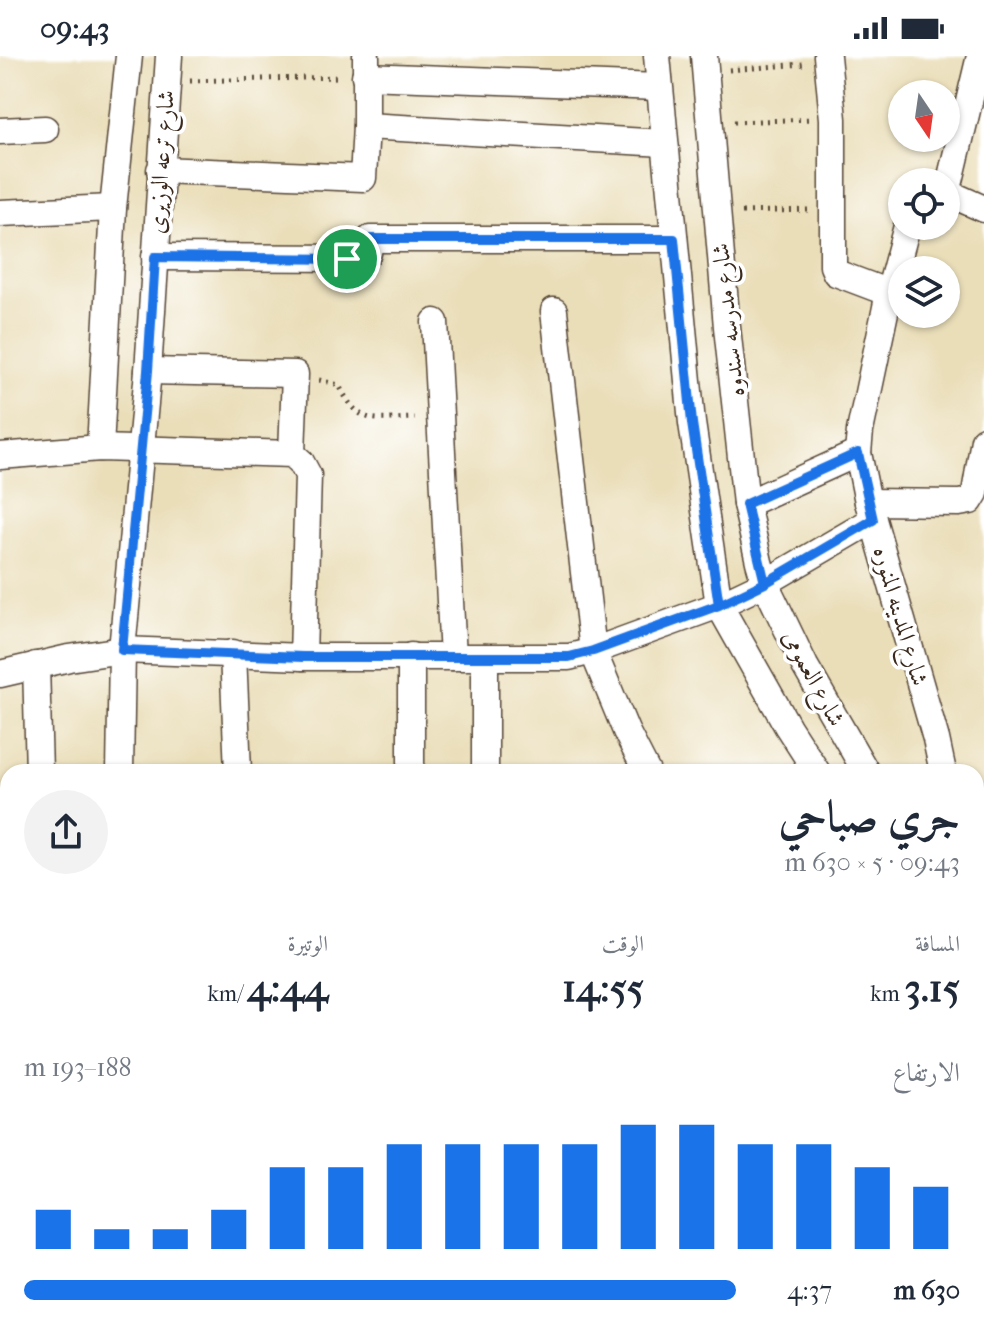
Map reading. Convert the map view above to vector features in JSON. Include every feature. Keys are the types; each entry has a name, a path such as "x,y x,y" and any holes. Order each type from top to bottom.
{"street":[{"name":"شارع ترعه الوزيرى","path":"100,448 113,208 129,56"},
{"name":"شارع مدرسه سندوه","path":"657,56 692,423 719,605"},
{"path":"953,168 980,56"},
{"path":"827,59 833,119 833,266 836,273 888,293"},
{"name":"شارع مدرسه سندوه","path":"705,64 746,504 765,583"},
{"path":"160,170 363,178 365,66 659,87"},
{"name":"شارع ترعه الوزيرى","path":"120,764 122,650 148,371 168,69"},
{"path":"366,126 664,143"},
{"path":"0,131 45,129"},
{"path":"960,196 984,209"},
{"path":"0,213 113,208"},
{"path":"155,257 359,258 368,253 370,239 674,239"},
{"name":"شارع المدينه المنوره","path":"888,298 858,453 870,511 941,764"},
{"path":"554,311 593,651 643,764"},
{"path":"435,322 453,657"},
{"path":"148,371 295,374 292,454"},
{"path":"0,674 122,650 303,657 569,657 719,605 765,583 870,511 970,501 975,493 984,440"},
{"path":"0,456 100,448 292,454 308,475 303,657"},
{"path":"746,504 858,453"},
{"name":"شارع العمومى","path":"765,583 805,666 859,764"},
{"name":"شارع العمومى","path":"719,605 812,764"},
{"path":"233,653 238,764"},
{"path":"411,656 411,764"},
{"path":"485,657 485,764"},
{"path":"36,665 39,764"}],"path":[{"path":"705,64 827,59"},
{"path":"168,69 365,66"},
{"path":"710,123 833,119"},
{"path":"717,213 835,209"},
{"path":"295,374 339,385 350,406 368,419 440,417"}],"route":[{"path":"347,259 155,257 148,371 122,650 303,657 569,657 719,605 765,583 873,520 858,453 746,504 765,583 719,605 692,423 674,239 370,239 368,253 347,259"}]}
